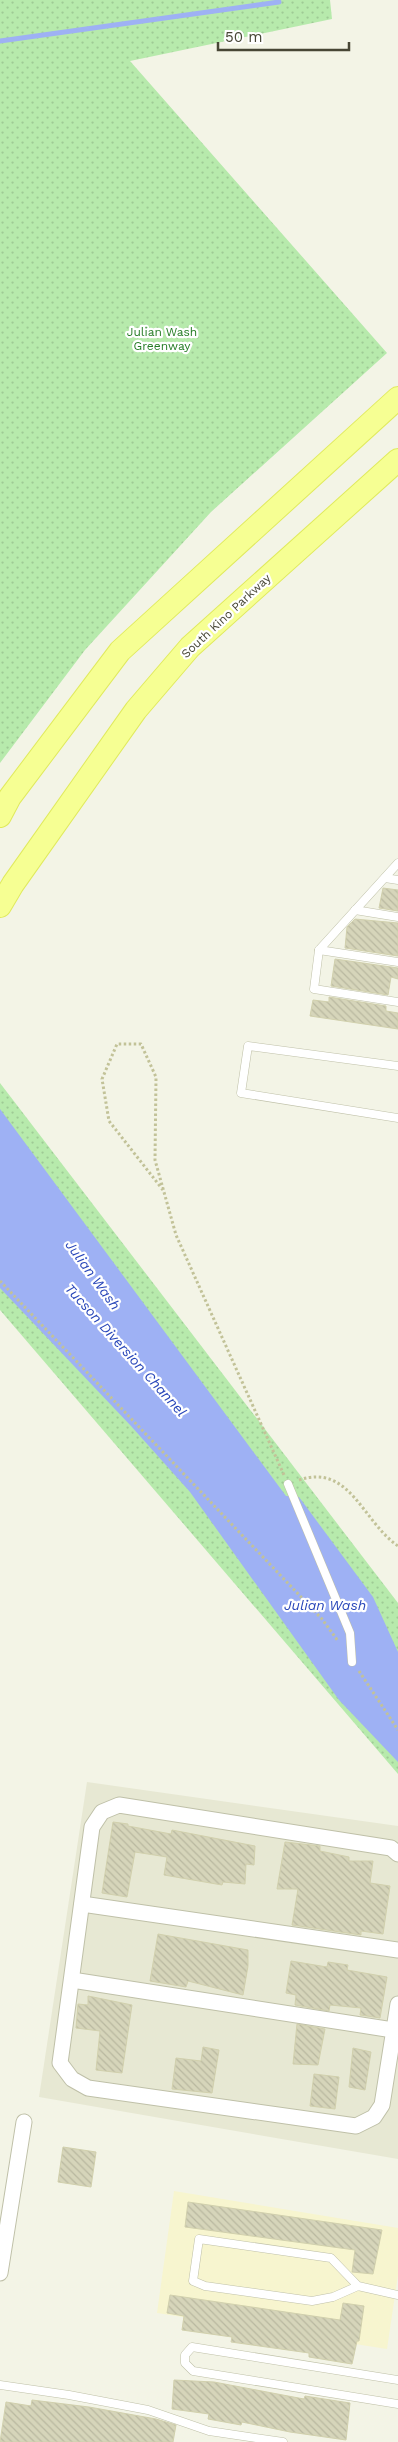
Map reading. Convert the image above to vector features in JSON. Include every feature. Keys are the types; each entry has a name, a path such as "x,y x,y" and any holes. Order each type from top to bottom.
{"main road":[{"path":"0,816 10,797 120,651 398,398"},
{"name":"South Kino Parkway","path":"0,906 13,884 136,710 190,647 393,464"}],"street":[{"path":"397,2011 382,2105 374,2117 356,2126 88,2088 72,2079 60,2063 92,1827 102,1812 119,1805 391,1848 398,1854"},
{"path":"82,1904 398,1950"},
{"path":"72,1980 393,2030"},
{"path":"0,2273 24,2122"}],"lane":[{"path":"398,863 320,950 314,989 398,1002"},
{"path":"385,878 398,880"},
{"path":"355,910 398,917"},
{"path":"320,950 398,962"},
{"path":"398,1066 248,1046 241,1093 398,1118"},
{"path":"288,1484 350,1633 352,1662"},
{"path":"358,2286 333,2297 312,2301 205,2286 193,2282 199,2239 331,2258 358,2286 398,2296"},
{"path":"398,2380 192,2347 185,2355 185,2363 193,2370 398,2404"},
{"path":"0,2385 69,2395 148,2410 225,2438 283,2442"}],"path":[{"path":"164,1190 109,1121 102,1079 117,1044 141,1044 156,1077 155,1160 164,1190 176,1235 288,1484 312,1476 335,1479 346,1488 384,1535 398,1546"},
{"path":"0,1281 322,1619 398,1730"}],"shaded area":[{"path":"87,1782 398,1826 398,2159 39,2097"},
{"path":"174,2191 398,2228 398,2275 387,2349 157,2313"}],"green space":[{"name":"Julian Wash Greenway","path":"0,0 330,0 332,19 130,61 387,353 211,512 85,650 0,763"},
{"path":"0,1083 398,1603 398,1774 0,1310"}],"water":[{"name":"Julian Wash","path":"0,1109 286,1496 299,1497 373,1597 398,1652 398,1762 339,1700 190,1492 131,1426 0,1288"}],"building":[{"path":"383,888 398,890 398,911 379,908"},
{"path":"355,919 398,923 398,956 345,948 347,927"},
{"path":"335,959 398,968 398,979 391,977 388,995 331,986"},
{"path":"329,997 386,1006 386,1011 398,1013 398,1029 310,1016 313,1000 329,1002"},
{"path":"113,1822 171,1834 172,1830 255,1846 254,1865 246,1864 245,1884 223,1882 222,1885 164,1875 167,1857 135,1852 127,1897 102,1893"},
{"path":"285,1842 320,1846 320,1851 349,1857 349,1861 373,1861 370,1883 390,1886 383,1934 361,1931 361,1935 292,1925 298,1889 277,1889"},
{"path":"158,1934 248,1950 248,1966 243,1995 188,1981 186,1987 150,1981"},
{"path":"291,1961 327,1967 328,1962 348,1965 347,1970 387,1977 380,2018 360,2015 361,2008 330,2005 329,2011 295,2005 296,1995 286,1993"},
{"path":"88,1996 132,2005 122,2073 96,2070 100,2031 76,2028 78,2004 88,2005"},
{"path":"297,2024 325,2029 318,2065 293,2064"},
{"path":"203,2047 219,2050 212,2093 172,2089 176,2058 201,2061"},
{"path":"353,2048 371,2052 365,2090 349,2087"},
{"path":"314,2074 339,2077 335,2109 310,2106"},
{"path":"63,2147 96,2152 91,2187 58,2182"},
{"path":"188,2202 382,2230 373,2274 352,2272 355,2250 185,2227"},
{"path":"170,2295 340,2320 343,2303 364,2306 359,2341 357,2341 352,2364 309,2357 309,2353 231,2342 232,2337 182,2330 184,2316 167,2313"},
{"path":"174,2380 214,2382 304,2399 305,2396 350,2403 346,2440 290,2432 242,2422 241,2425 208,2419 209,2414 172,2409"},
{"path":"32,2400 89,2407 156,2419 176,2425 173,2442 0,2442 6,2402 31,2406"}],"waterway":[{"path":"0,41 279,2"}],"water label":[{"name":"Tucson Diversion Channel","path":"126,1350"}]}
